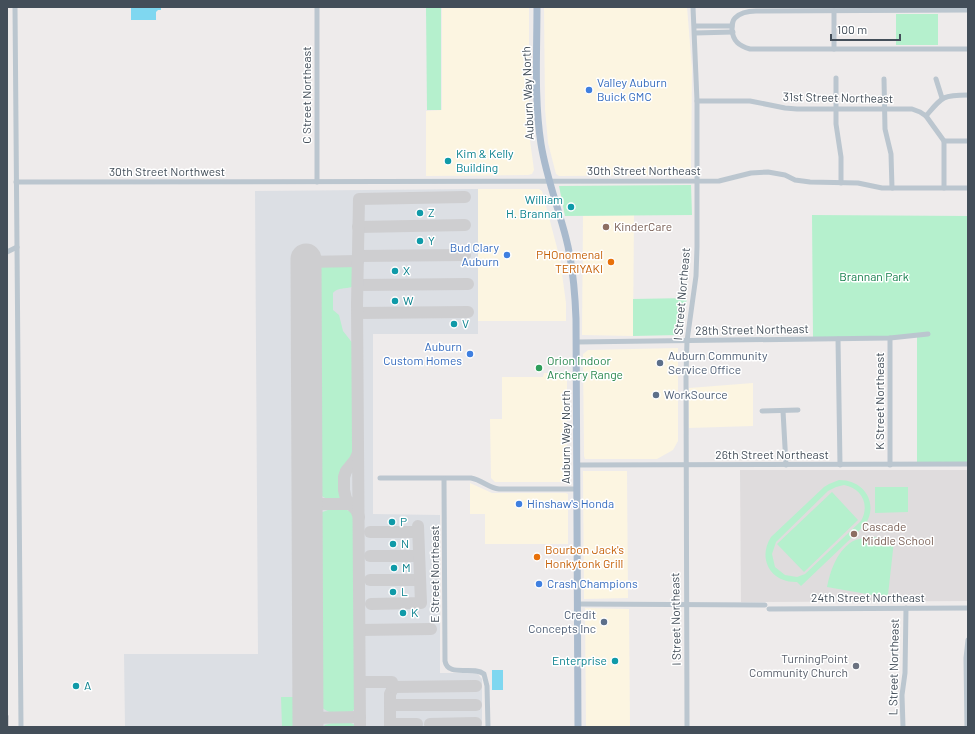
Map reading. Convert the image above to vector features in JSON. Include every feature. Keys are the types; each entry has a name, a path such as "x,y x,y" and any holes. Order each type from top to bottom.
{"main road":[{"name":"Auburn Way North","path":"537,7 538,120 542,150 566,239 575,292 577,342 578,727"}],"street":[{"path":"15,7 21,727"},
{"name":"C Street Northeast","path":"317,7 317,182"},
{"name":"I Street Northeast","path":"687,727 687,341 696,276 697,181 697,101 693,7"},
{"path":"968,10 749,11 734,19 732,29 735,40 738,44 750,49 968,49"},
{"path":"834,11 834,49"},
{"path":"695,26 732,29"},
{"path":"695,33 732,29"},
{"path":"836,78 837,132 842,162 841,183"},
{"path":"936,78 942,98"},
{"path":"884,79 885,129 891,154 892,188"},
{"path":"944,188 944,141 926,116 942,98 949,95 968,95"},
{"name":"31st Street Northeast","path":"697,101 750,101 790,109 914,110 926,116"},
{"path":"944,141 968,141"},
{"name":"30th Street Northeast","path":"317,182 719,181 751,173 768,172 785,175 795,180 805,182 858,183 882,188 968,188"},
{"name":"30th Street Northwest","path":"16,182 317,182"},
{"path":"7,252 17,246"},
{"name":"28th Street Northeast","path":"577,342 890,338 928,334"},
{"name":"K Street Northeast","path":"890,338 890,465"},
{"path":"838,339 840,465"},
{"path":"762,411 798,410"},
{"path":"783,411 786,465"},
{"name":"26th Street Northeast","path":"577,466 968,464"},
{"path":"380,478 476,479 489,486 499,489 577,489"},
{"name":"E Street Northeast","path":"444,479 445,665 448,668 458,671 474,670 480,671 484,674 487,686 488,727"},
{"name":"24th Street Northeast","path":"577,604 968,608"},
{"name":"L Street Northeast","path":"903,727 902,695 906,673 906,608"},
{"path":"967,727 966,658 968,640"}],"shaded area":[{"path":"442,7 529,7 529,133 534,170 532,174 426,176 426,111 442,110"},
{"path":"544,7 687,7 692,69 691,170 686,175 559,176 556,174 548,143 545,109"},
{"path":"478,189 539,189 542,191 560,259 566,303 566,321 478,321"},
{"path":"478,189 478,334 373,334 373,514 440,515 440,673 477,673 482,679 482,727 125,727 124,654 258,654 255,191"},
{"path":"634,215 633,336 582,335 583,216"},
{"path":"678,348 678,441 673,450 657,459 585,459 583,354 588,350"},
{"path":"544,373 567,373 567,482 495,482 491,478 490,419 502,419 502,377 543,377"},
{"path":"753,383 753,426 689,428 689,388"},
{"name":"Cascade Middle School","path":"740,470 968,470 968,601 741,602"},
{"path":"583,471 627,471 628,598 584,599"},
{"name":"Hinshaw's Honda","path":"470,483 492,493 568,494 568,544 485,544 485,514 470,514"},
{"path":"585,608 629,609 630,727 586,727"}],"green space":[{"path":"426,7 441,7 441,110 427,110"},
{"path":"896,14 938,14 938,45 896,45"},
{"path":"691,185 692,215 565,216 559,186"},
{"name":"Brannan Park","path":"812,215 968,216 968,464 917,464 917,337 813,339"},
{"path":"341,263 355,266 356,276 354,286 337,290 333,293 333,310 339,315 343,331 354,345 355,451 342,472 341,498 337,500 331,500 324,497 320,494 316,486 315,265"},
{"path":"687,298 679,335 633,336 633,299"},
{"path":"839,480 848,481 856,484 862,489 870,502 869,517 865,525 801,586 797,582 780,578 769,568 766,561 767,545 771,537 829,484","holes":["844,485 860,493 863,498 865,509 861,521 805,574 797,577 785,575 775,567 772,554 776,542 828,491"]},
{"path":"875,487 908,487 908,512 875,513"},
{"path":"832,492 858,520 804,572 777,544"},
{"path":"335,508 349,511 355,516 357,703 353,711 343,713 329,712 317,702 317,523 320,513"},
{"path":"874,537 894,541 888,595 884,597 827,587 834,563 845,547 855,540"},
{"path":"281,697 301,697 302,727 282,727"},
{"path":"336,722 349,722 356,727 323,727"}],"water":[{"path":"131,7 161,7 161,10 156,12 156,20 131,20"},
{"path":"492,670 503,670 503,690 492,690"}],"taxiway":[{"path":"360,727 357,305 359,199 465,197"},
{"path":"358,227 465,225"},
{"path":"358,256 465,255"},
{"path":"306,262 358,261"},
{"path":"358,285 468,284"},
{"path":"358,313 468,312"},
{"path":"358,453 355,460 346,471 344,477 344,490 346,499 356,510 359,517"},
{"path":"307,504 356,504"},
{"path":"371,604 421,603 418,526"},
{"path":"370,532 418,532"},
{"path":"370,556 419,556"},
{"path":"370,580 420,580"},
{"path":"360,630 431,629"},
{"path":"360,682 392,682 392,690 390,694 390,727"},
{"path":"392,687 476,686"},
{"path":"390,705 476,705"},
{"path":"308,718 360,717"},
{"path":"430,724 476,723"},
{"path":"390,724 417,724"}],"runway":[{"path":"306,259 308,727"}],"railway":[{"path":"7,716 7,727"}],"place":[{"name":"Valley Auburn Buick GMC","path":"589,90"},
{"name":"Kim & Kelly Building","path":"448,161"},
{"name":"William H. Brannan","path":"571,207"},
{"name":"Z","path":"420,213"},
{"name":"KinderCare","path":"606,227"},
{"name":"Y","path":"420,241"},
{"name":"Bud Clary Auburn","path":"507,255"},
{"name":"PHOnomenal TERIYAKI","path":"611,262"},
{"name":"X","path":"395,271"},
{"name":"W","path":"395,301"},
{"name":"V","path":"454,324"},
{"name":"Auburn Custom Homes","path":"470,354"},
{"name":"Auburn Community Service Office","path":"660,363"},
{"name":"Orion Indoor Archery Range","path":"539,368"},
{"name":"WorkSource","path":"656,395"},
{"name":"Hinshaw's Honda","path":"519,504"},
{"name":"P","path":"392,522"},
{"name":"Cascade Middle School","path":"854,534"},
{"name":"N","path":"393,544"},
{"name":"Bourbon Jack's Honkytonk Grill","path":"537,557"},
{"name":"M","path":"394,568"},
{"name":"Crash Champions","path":"539,584"},
{"name":"L","path":"393,592"},
{"name":"K","path":"403,613"},
{"name":"Credit Concepts Inc","path":"604,622"},
{"name":"Enterprise","path":"615,661"},
{"name":"TurningPoint Community Church","path":"856,666"},
{"name":"A","path":"76,686"}]}
